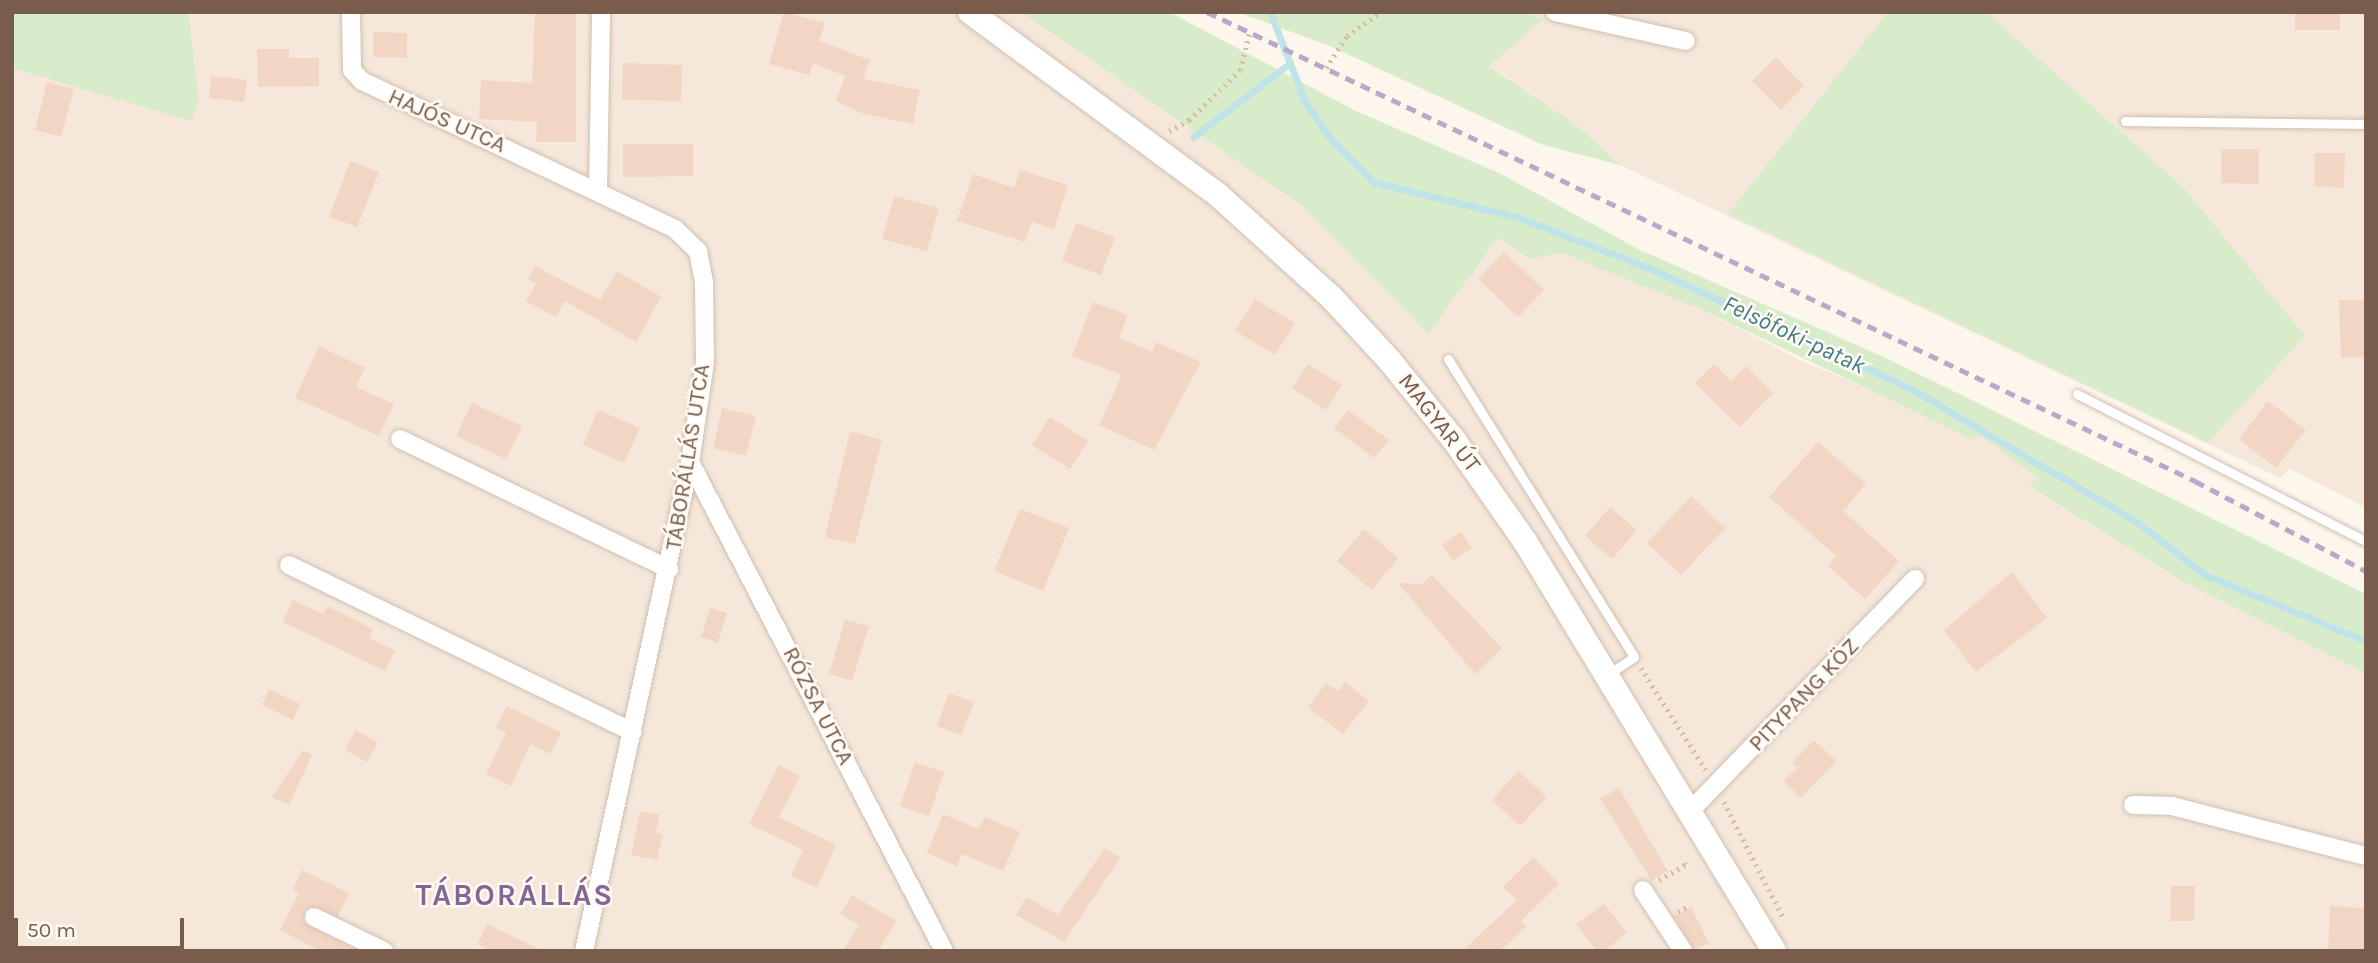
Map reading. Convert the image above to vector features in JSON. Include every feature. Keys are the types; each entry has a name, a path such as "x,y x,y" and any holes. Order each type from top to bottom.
{"street":[{"name":"HAJÓS UTCA","path":"351,12 352,70 362,81 598,190"},
{"path":"598,190 601,12"},
{"name":"MAGYAR ÚT","path":"970,12 1218,195 1331,297 1398,369 1462,451 1609,674 1774,951"},
{"path":"1555,12 1686,41"},
{"name":"TÁBORÁLLÁS UTCA","path":"583,951 669,569 690,462 705,362 704,282 698,251 676,229 598,190"},
{"path":"400,439 669,569"},
{"name":"RÓZSA UTCA","path":"690,462 944,951"},
{"path":"289,565 633,732"},
{"name":"PITYPANG KÖZ","path":"1691,810 1915,579"},
{"path":"2133,805 2172,806 2366,856"},
{"path":"1643,890 1683,951"},
{"path":"314,917 384,951"}],"lane":[{"path":"2125,121 2366,124"},
{"path":"1448,359 1634,657 1609,674"},
{"path":"2077,394 2366,541"}],"path":[{"path":"1326,68 1347,36 1381,12"},
{"path":"1169,131 1189,120 1240,70 1249,34"},
{"path":"1643,890 1685,865 1683,861"}],"shaded area":[{"path":"12,12 1021,12 1305,208 1428,334 1498,238 1530,259 1562,253 1709,313 1802,361 1979,434 2037,477 2029,486 2184,582 2366,674 2366,951 12,951"},
{"path":"1431,12 2366,12 2366,508 2290,469 2280,478 1620,165 1579,127 1489,65"}],"green space":[{"path":"12,12 188,12 199,101 191,121 12,68"},
{"path":"1021,12 1169,12 1354,110 1501,174 1640,250 1886,358 2366,594 2366,674 2184,582 2029,486 2037,477 1979,435 1974,440 1709,313 1562,253 1530,259 1498,238 1428,334 1305,208"},
{"path":"1237,12 1526,12 1542,20 1489,66 1579,127 1620,165 1543,145 1330,46"},
{"path":"1888,12 1985,12 1992,17 2184,188 2305,336 2208,443 1728,214"}],"building":[{"path":"535,12 576,12 576,142 536,142 537,122 479,119 481,80 532,83"},
{"path":"784,12 825,23 819,41 870,60 863,79 920,90 913,124 864,114 836,101 845,76 813,63 809,75 769,64"},
{"path":"2295,12 2340,12 2340,30 2295,30"},
{"path":"373,32 407,33 407,58 373,57"},
{"path":"257,49 289,49 289,58 319,58 319,86 258,87"},
{"path":"1776,57 1804,86 1781,110 1752,81"},
{"path":"623,63 682,65 681,101 622,100"},
{"path":"211,76 247,80 244,102 209,98"},
{"path":"47,82 74,89 61,137 35,130"},
{"path":"623,144 693,144 693,176 623,177"},
{"path":"2221,149 2259,149 2259,184 2221,183"},
{"path":"2315,153 2345,153 2344,188 2314,186"},
{"path":"350,161 379,172 357,227 329,217"},
{"path":"1020,170 1068,185 1054,229 1032,222 1025,242 957,221 973,174 1014,188"},
{"path":"894,196 939,208 927,251 882,239"},
{"path":"1076,223 1115,237 1101,275 1062,261"},
{"path":"1504,252 1544,290 1518,317 1478,279"},
{"path":"535,266 600,300 617,271 661,297 636,342 565,301 556,317 526,301 536,284 528,279"},
{"path":"1255,299 1295,323 1275,355 1235,331"},
{"path":"2339,300 2366,300 2366,357 2341,358"},
{"path":"1093,302 1128,315 1119,338 1152,352 1156,342 1201,362 1154,450 1099,425 1122,375 1072,356"},
{"path":"319,346 365,368 356,387 394,404 379,436 295,398"},
{"path":"1308,364 1342,385 1326,410 1292,388"},
{"path":"1714,364 1731,381 1746,366 1773,393 1740,427 1695,383"},
{"path":"2268,401 2306,430 2276,468 2239,439"},
{"path":"472,403 522,426 506,459 456,436"},
{"path":"722,408 756,416 746,456 713,448"},
{"path":"598,410 640,428 624,463 583,445"},
{"path":"1348,410 1389,440 1374,458 1334,428"},
{"path":"1050,417 1088,441 1070,469 1032,445"},
{"path":"850,431 882,440 855,544 825,537"},
{"path":"1818,442 1866,484 1843,511 1899,561 1865,599 1828,566 1836,556 1769,497"},
{"path":"1691,496 1725,528 1681,575 1647,543"},
{"path":"1610,507 1637,530 1612,559 1585,536"},
{"path":"1020,509 1069,528 1043,591 994,571"},
{"path":"1364,529 1398,558 1372,590 1337,561"},
{"path":"1461,532 1472,548 1453,561 1442,545"},
{"path":"2012,572 2047,618 1976,672 1944,630"},
{"path":"1432,575 1502,648 1475,674 1398,583 1422,584"},
{"path":"293,600 323,614 327,606 373,629 369,638 395,651 385,671 283,622"},
{"path":"710,608 727,613 718,643 701,637"},
{"path":"845,620 869,626 852,681 829,674"},
{"path":"1345,682 1369,701 1343,734 1308,707 1326,683 1338,691"},
{"path":"269,689 300,704 293,720 262,705"},
{"path":"949,693 974,702 961,735 937,726"},
{"path":"507,706 561,733 550,754 530,744 511,786 486,774 506,733 496,727"},
{"path":"356,730 378,743 367,762 345,750"},
{"path":"1814,740 1836,761 1801,798 1784,781 1797,768 1792,763"},
{"path":"303,750 312,755 289,805 272,797"},
{"path":"915,762 944,772 929,816 900,806"},
{"path":"779,765 800,776 779,817 836,845 817,888 791,876 803,850 749,824"},
{"path":"1518,771 1547,797 1520,826 1492,800"},
{"path":"1619,788 1668,871 1652,881 1600,799"},
{"path":"640,811 660,815 656,832 663,834 657,860 631,855"},
{"path":"943,814 979,829 985,817 1020,832 1003,871 962,854 957,866 927,853"},
{"path":"1105,848 1120,858 1064,942 1016,915 1026,897 1058,915"},
{"path":"1533,857 1559,884 1521,921 1526,927 1500,951 1462,951 1517,900 1503,887"},
{"path":"302,870 349,893 338,916 313,906 304,911 304,923 357,951 320,951 280,930 299,893 293,890"},
{"path":"2171,886 2195,886 2194,921 2170,921"},
{"path":"852,895 896,921 878,951 843,951 859,925 840,914"},
{"path":"1604,904 1627,933 1604,951 1596,951 1576,924"},
{"path":"2330,906 2366,908 2366,951 2328,951"},
{"path":"1691,907 1709,943 1694,950 1674,916"},
{"path":"487,924 543,951 492,951 478,944"}],"waterway":[{"name":"Felsőfoki-patak","path":"1270,12 1305,102 1333,142 1373,182 1517,217 1644,266 1821,346 1913,390 2137,522 2205,575 2366,641"},
{"path":"1193,137 1290,63"}],"railway":[{"path":"1207,12 2195,481 2366,571"}],"district":[{"name":"TÁBORÁLLÁS","path":"515,895"}]}
